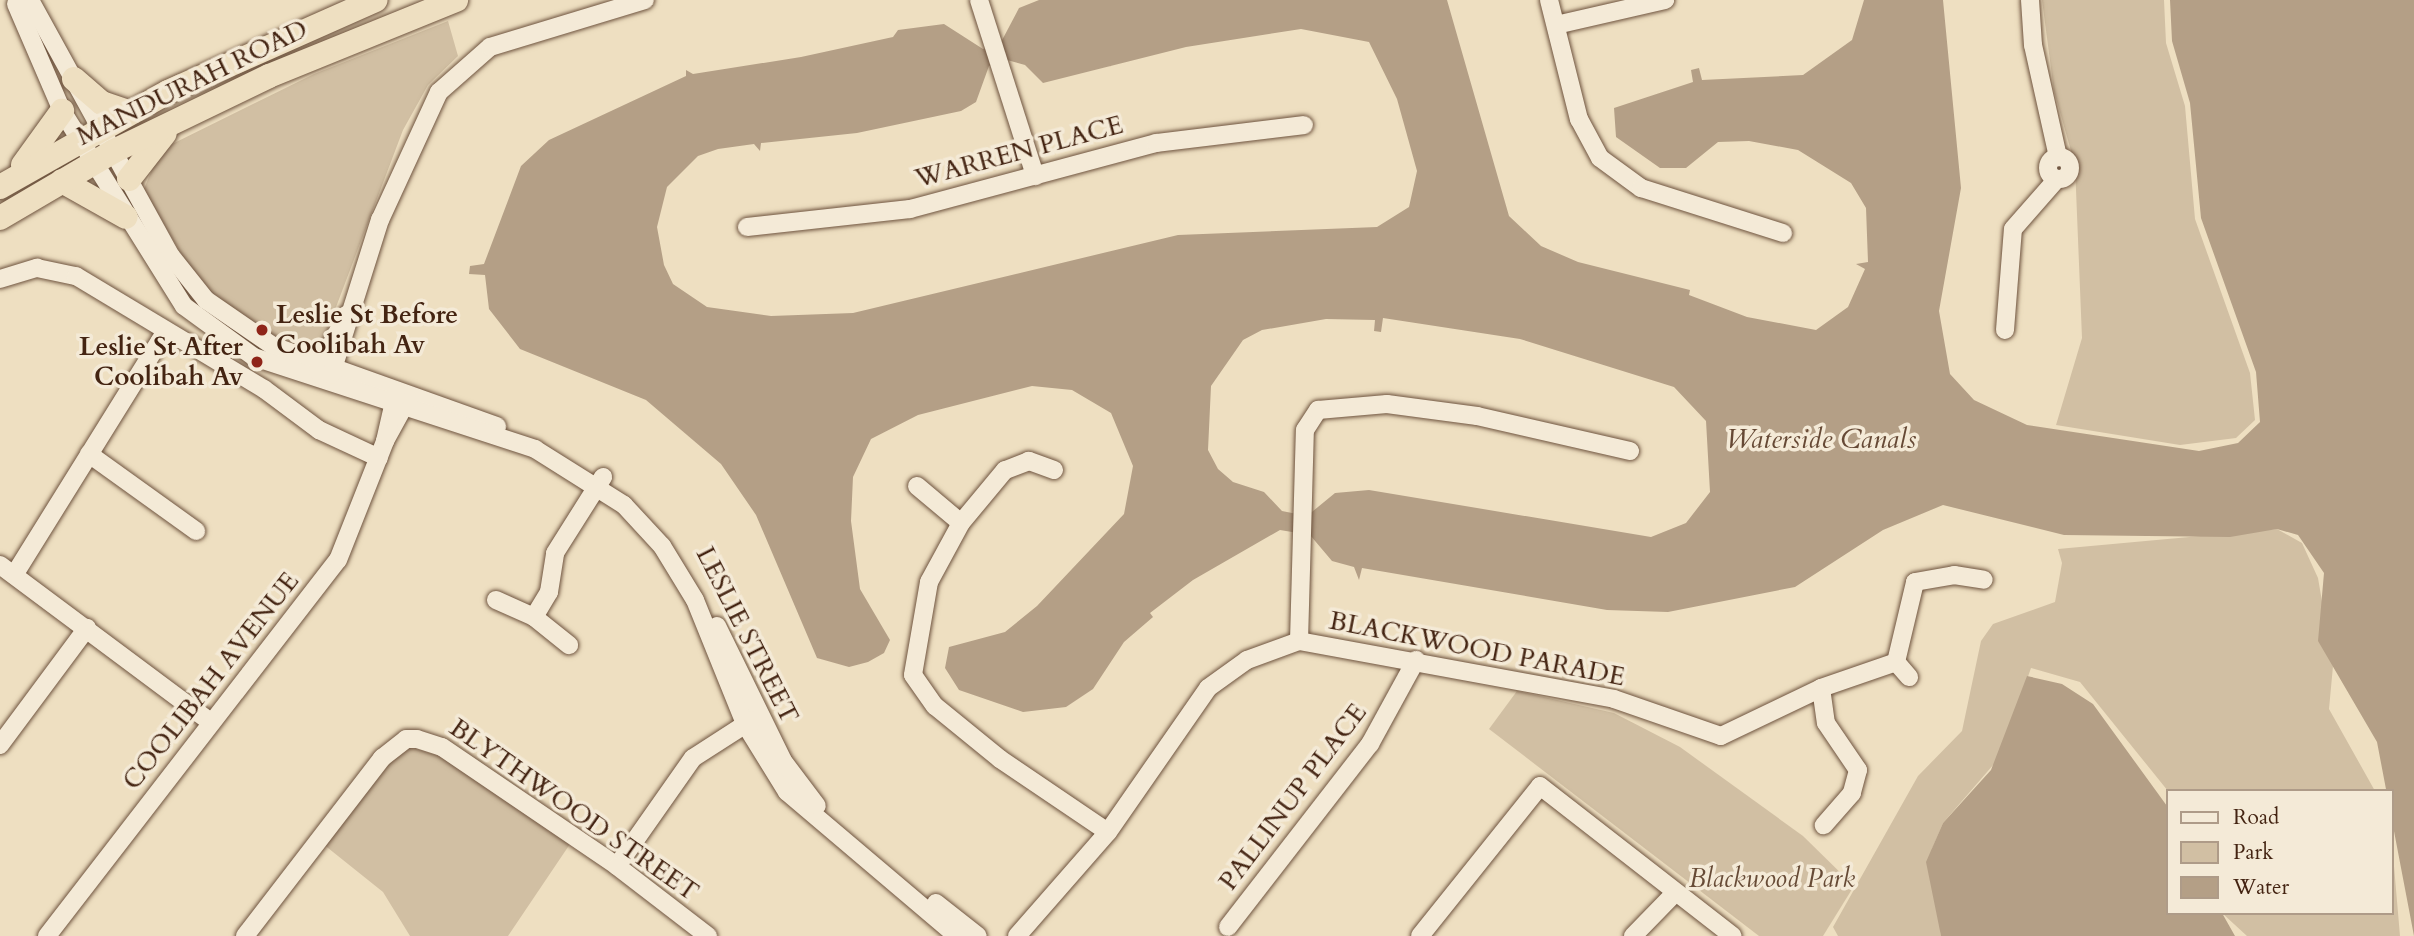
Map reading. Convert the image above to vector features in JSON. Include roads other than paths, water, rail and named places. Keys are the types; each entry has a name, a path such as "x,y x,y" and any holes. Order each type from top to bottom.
{"highway":[{"name":"MANDURAH ROAD","path":"6,183 128,112 376,0"},
{"name":"MANDURAH ROAD","path":"0,218 105,156 181,119 456,0"},
{"path":"74,79 102,103 128,112"},
{"path":"6,183 62,111"},
{"path":"130,179 142,157 181,119"},
{"path":"62,181 127,217"}],"street":[{"path":"325,371 419,125 458,70 520,36 645,0"},
{"path":"1549,0 1586,138 1616,174 1783,233"},
{"path":"1556,25 1665,0"},
{"path":"2005,330 2014,229 2056,179 2048,167 2058,157 2033,45 2030,0"},
{"path":"18,1 74,79 91,132"},
{"path":"18,1 62,111 91,132"},
{"path":"981,6 1035,176"},
{"name":"WARREN PLACE","path":"747,227 910,209 1156,143 1304,125"},
{"name":"LESLIE STREET","path":"91,132 105,156 127,217 171,290 200,321 247,354 325,371"},
{"name":"LESLIE STREET","path":"105,156 130,179 180,270 206,300 273,346 325,371 401,399 536,440 601,481 662,546 695,600 787,792 957,936"},
{"path":"0,279 20,270 58,268 164,334 264,389 319,430 379,458"},
{"path":"164,334 89,454 8,569 211,722"},
{"name":"COOLIBAH AVENUE","path":"47,936 338,560 401,399"},
{"path":"1299,641 1297,566 1305,430 1326,406 1387,404 1478,416 1630,451"},
{"path":"89,454 196,531"},
{"path":"1054,470 1029,461 1004,470 961,523 929,582 913,676 935,706 1000,759 1108,832"},
{"path":"534,617 548,592 555,553 601,481"},
{"path":"917,486 961,523"},
{"path":"1909,677 1896,662 1915,582 1954,575 1984,580"},
{"path":"496,600 534,617 569,645"},
{"path":"0,745 87,628"},
{"name":"BLACKWOOD PARADE","path":"1017,936 1108,832 1208,688 1247,660 1299,641 1416,660 1614,699 1721,736 1821,688 1896,662"},
{"name":"PALLINUP PLACE","path":"1228,927 1370,744 1416,660"},
{"path":"1821,688 1826,723 1858,770 1852,793 1824,824"},
{"path":"617,866 693,758 752,720"},
{"name":"LESLIE STREET","path":"752,720 806,795 831,821 978,936"},
{"name":"BLYTHWOOD STREET","path":"245,936 382,758 406,739 442,747 617,866 708,936"},
{"path":"1420,936 1539,786 1733,936"},
{"path":"1633,936 1675,893"},
{"name":"BLACKWOOD PARADE","path":"1023,936 1041,910"}],"water":[{"name":"Waterside Canals","path":"1039,0 1447,0 1509,216 1541,246 1578,262 1690,290 1689,295 1747,317 1816,330 1848,307 1865,269 1856,264 1868,262 1866,208 1851,183 1798,150 1749,141 1718,142 1686,168 1660,168 1616,137 1614,108 1693,82 1691,70 1699,68 1702,80 1803,75 1852,40 1864,0 1943,0 1961,188 1939,311 1950,374 1974,400 2027,425 2199,451 2238,443 2260,422 2256,372 2201,218 2190,103 2172,41 2170,0 2414,0 2414,936 2393,826 2393,789 2386,789 2377,742 2318,641 2324,573 2298,535 2277,529 2230,537 2064,535 1943,505 1883,530 1795,587 1668,612 1607,610 1362,568 1359,580 1354,567 1332,561 1310,535 1280,530 1193,580 1150,613 1153,617 1124,642 1093,689 1066,707 1023,712 959,690 945,668 949,647 1005,632 1037,606 1124,514 1133,466 1111,413 1072,390 1032,386 918,415 871,439 853,477 851,521 860,589 890,640 884,653 868,662 849,667 817,658 756,515 721,464 646,400 520,349 489,309 485,275 469,274 470,266 484,264 521,166 549,140 686,76 686,70 693,74 801,57 893,37 898,30 944,24 983,49 1000,44 1019,8","holes":["1301,29 1369,42 1397,99 1417,171 1409,207 1377,227 1178,235 853,313 771,316 707,307 673,284 664,265 657,227 667,187 698,156 718,149 754,144 760,151 761,143 857,133 961,111 976,102 989,66 1007,60 1025,65 1043,83 1186,47","1383,318 1520,339 1674,387 1706,421 1710,492 1686,523 1651,537 1369,490 1335,493 1307,516 1282,511 1264,492 1233,482 1218,469 1208,450 1211,386 1243,340 1262,330 1326,319 1375,320 1374,331 1381,332"]},
{"path":"2027,676 2062,684 2093,704 2166,805 2166,915 2223,915 2235,936 1941,936 1926,862 1943,823 1991,770"}],"place":[{"name":"Leslie St Before Coolibah Av","path":"262,330"},
{"name":"Leslie St After Coolibah Av","path":"257,362"}],"park label":[{"name":"Blackwood Park","path":"1772,879"}]}
